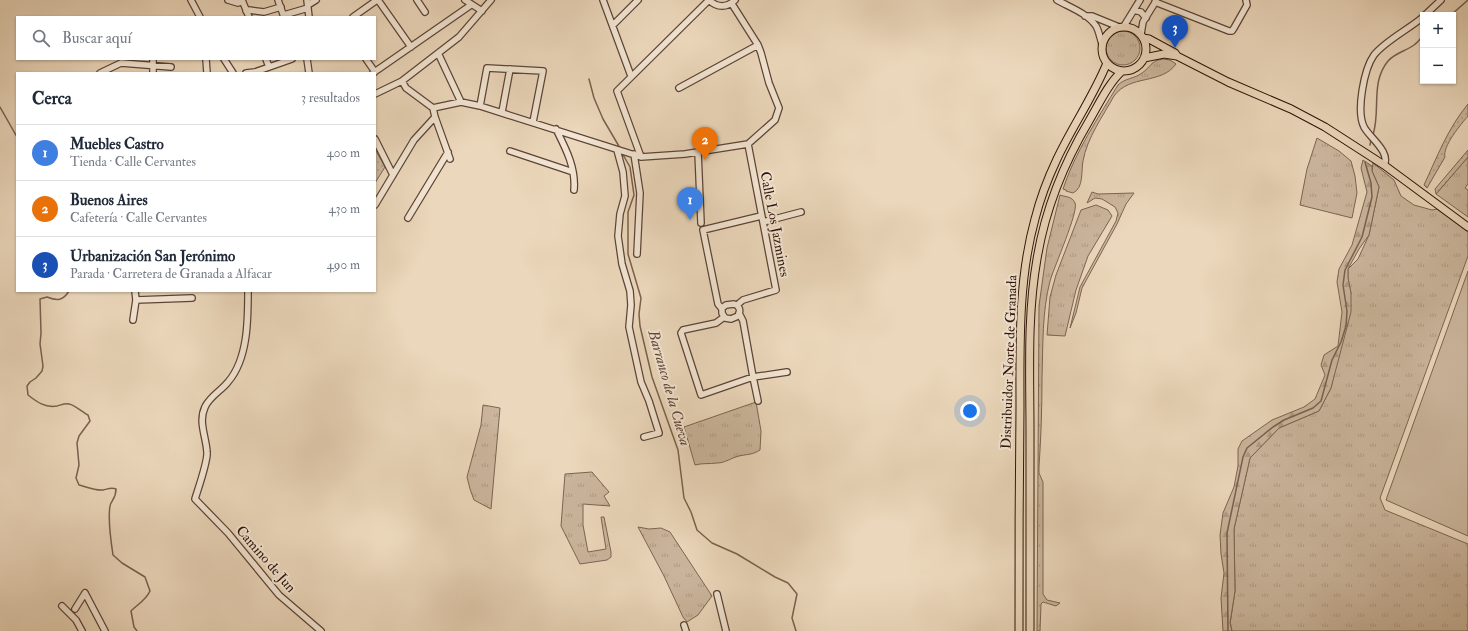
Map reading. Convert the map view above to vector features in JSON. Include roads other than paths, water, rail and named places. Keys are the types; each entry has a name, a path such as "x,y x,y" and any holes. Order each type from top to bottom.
{"main road":[{"path":"1142,36 1146,44 1146,52 1144,58 1135,68 1122,71 1117,70 1107,63 1102,51 1102,44 1108,33 1121,27 1130,27 1142,36 1175,53 1177,56 1228,82 1325,127 1384,165 1468,227"},
{"path":"1144,58 1164,54 1177,56"},
{"name":"Distribuidor Norte de Granada","path":"1019,631 1020,352 1022,297 1027,255 1035,219 1047,182 1057,159 1095,90 1107,63"},
{"name":"Distribuidor Norte de Granada","path":"1030,631 1030,350 1032,298 1037,259 1044,226 1054,193 1067,163 1082,132 1111,84 1122,71"}],"street":[{"path":"191,0 199,16"},
{"path":"228,0 238,3 242,1 248,16"},
{"path":"278,0 284,16 316,0"},
{"path":"354,16 377,0 411,47"},
{"path":"465,0 482,11"},
{"path":"376,94 402,81 459,37 491,0"},
{"path":"603,0 631,76"},
{"path":"613,25 638,0"},
{"path":"433,108 461,102 480,106 640,156 698,152 748,144 777,117 778,105 769,83 758,44 733,2 722,6 716,5 709,0 617,91 640,156"},
{"path":"1057,0 1085,16 1092,22 1097,28 1102,44"},
{"path":"1085,16 1092,16 1121,27 1140,0"},
{"path":"1429,12 1441,0"},
{"path":"419,1 425,12"},
{"path":"1142,36 1142,27 1156,1 1232,31 1247,5 1246,1"},
{"path":"308,4 309,16"},
{"path":"375,72 471,5"},
{"path":"246,11 264,12 281,7"},
{"path":"1134,10 1140,12 1146,18"},
{"path":"1384,165 1386,158 1367,131 1362,120 1361,111 1363,82 1369,63 1375,54 1420,19"},
{"path":"679,88 758,44"},
{"path":"438,53 461,102"},
{"path":"206,60 207,72"},
{"path":"225,60 232,72"},
{"path":"266,60 269,67"},
{"path":"255,72 289,60"},
{"path":"305,60 308,72"},
{"path":"367,60 373,72"},
{"path":"102,72 123,61 153,62 171,67"},
{"path":"152,72 153,62"},
{"path":"480,106 487,68 543,71 533,122"},
{"path":"502,112 510,69"},
{"path":"402,81 406,88 433,108 450,159"},
{"path":"376,203 414,140 435,117"},
{"path":"556,129 571,159 575,180 574,190"},
{"path":"376,141 393,175"},
{"name":"Calle Los Jazmines","path":"737,305 743,300 776,290 748,144"},
{"path":"617,150 623,172 625,196 620,214 618,236 622,264 630,291 631,306 629,327 641,382 660,434 644,437"},
{"path":"510,151 573,172"},
{"path":"408,218 448,152"},
{"path":"698,152 701,223"},
{"path":"634,154 640,193 637,254"},
{"path":"724,317 722,309 718,304 703,230 801,212"},
{"path":"133,320 136,300 135,292"},
{"name":"Camino de Jun","path":"248,292 246,339 241,359 229,382 211,398 205,407 202,417 208,453 195,500 228,533 279,595 321,631"},
{"path":"136,300 192,298"},
{"path":"722,309 726,305 737,305 739,308 739,313 743,321 752,377 758,401"},
{"path":"724,317 726,319 735,318 739,313"},
{"path":"724,317 716,323 683,330 681,333 701,395 752,377 787,372"},
{"path":"75,609 85,593 105,631"},
{"path":"717,594 726,631"},
{"path":"62,606 76,620 82,631"}],"waterway":[{"path":"1454,12 1468,0"},
{"path":"1373,135 1376,116 1377,87 1383,69 1391,58 1408,49 1420,39"},
{"name":"Barranco de la Cueva","path":"589,79 594,98 603,119 620,148"},
{"path":"0,107 16,135"},
{"path":"1370,145 1371,140"},
{"name":"Barranco de la Cueva","path":"622,153 630,167 634,195 628,212 628,254 641,298 639,314 640,326 652,377 678,450 684,498 691,512 697,530 712,543 737,554 775,577 788,583 797,594 792,618 796,631"},
{"path":"1228,631 1227,533 1243,457 1247,448 1273,427 1284,420 1313,408 1321,401 1332,360 1341,342 1346,326 1347,311 1343,285 1345,270 1362,237 1372,197 1371,183 1365,162"},
{"path":"68,292 60,299 47,297 40,299 40,344 43,366 42,371 27,386 28,395 45,405 71,405 88,415 90,421 79,436 77,443 79,465 76,478 79,485 91,489 116,489 109,511 113,555 122,563 145,577 150,591 131,611 134,627 137,631"}],"place":[{"name":"Urbanización San Jerónimo","path":"1175,48"},
{"name":"Buenos Aires","path":"705,160"},
{"name":"Muebles Castro","path":"690,220"}]}
